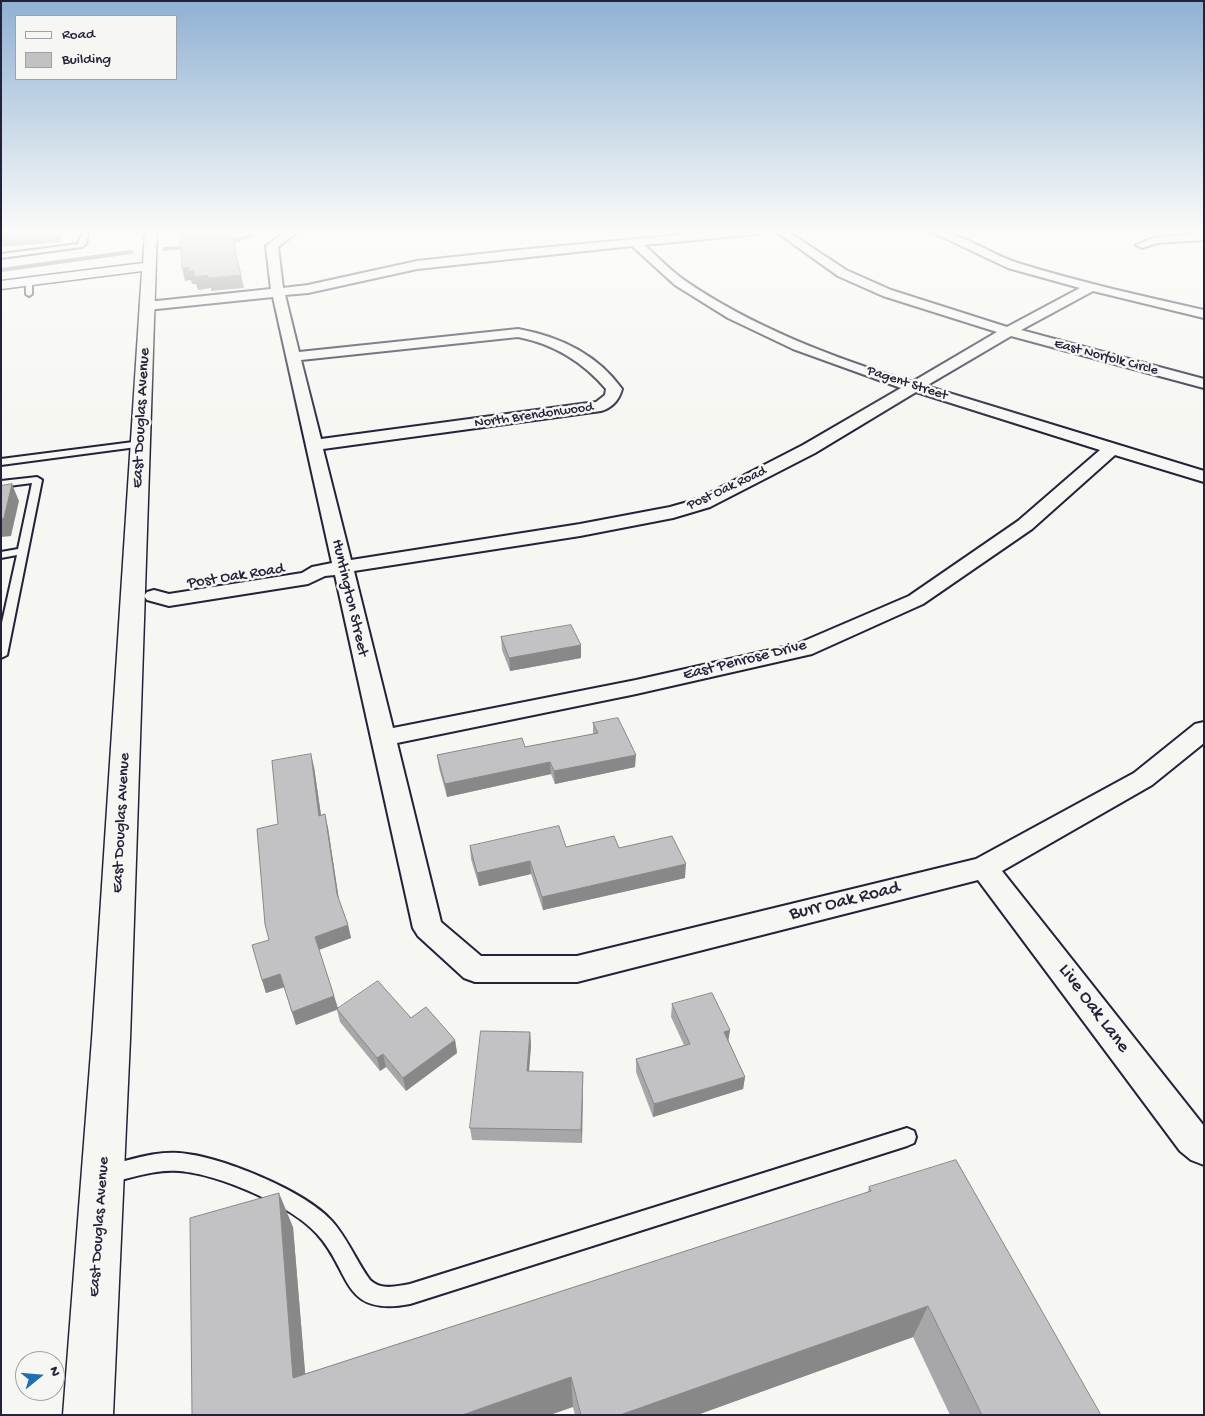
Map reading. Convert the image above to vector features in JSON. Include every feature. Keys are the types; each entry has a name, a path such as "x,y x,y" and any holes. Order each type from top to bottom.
{"street":[{"name":"East Douglas Avenue","path":"88,1415 144,598 141,444 147,297"},
{"path":"147,306 230,297"},
{"name":"Huntington Street","path":"279,297 428,928 457,953"},
{"name":"Pagent Street","path":"703,297 733,316 798,346 915,387 1204,477"},
{"name":"East Norfolk Circle","path":"900,297 1008,332 1204,384"},
{"name":"Post Oak Road","path":"144,598 169,600 308,578 319,570 580,530 674,512 696,505 809,449 1008,332 1072,297"},
{"path":"1133,297 1204,314"},
{"name":"North Brendonwood","path":"292,357 518,333 551,339 602,374 614,389 612,397 601,406 313,445"},
{"name":"East Penrose Drive","path":"383,738 636,687 804,649 916,600 1024,525 1113,448"},
{"name":"Burr Oak Road","path":"457,953 476,969 577,969 984,868 1143,779 1204,730"},
{"name":"Live Oak Lane","path":"984,868 1192,1139 1204,1148"}],"lane":[{"path":"1,462 141,444"},
{"path":"1,484 37,480 1,655"},
{"path":"1,555 23,552"},
{"path":"103,1175 159,1163 185,1162 210,1168 301,1207 325,1228 361,1284 369,1293 376,1296 392,1297 410,1294 907,1137"}],"building":[{"path":"12,484 4,518 1,519 1,486"},
{"path":"571,625 581,645 509,658 501,637"},
{"path":"618,718 636,755 554,771 550,762 445,784 437,755 522,738 525,747 598,733 593,723"},
{"path":"311,754 319,816 325,814 337,894 348,925 315,937 334,996 292,1012 280,974 262,980 252,945 269,940 265,924 257,829 278,824 272,761"},
{"path":"559,826 566,847 614,836 619,848 672,836 686,864 542,897 530,861 477,873 470,846"},
{"path":"378,981 411,1018 426,1007 455,1040 403,1078 383,1054 377,1058 337,1009"},
{"path":"712,993 730,1030 724,1032 745,1077 654,1104 636,1059 690,1044 672,1004"},
{"path":"481,1031 530,1032 527,1071 583,1072 581,1130 470,1128"},
{"path":"956,1160 1101,1415 982,1415 928,1306 620,1415 581,1415 571,1377 462,1415 192,1415 190,1218 279,1193 293,1378 871,1191 869,1187"}]}
